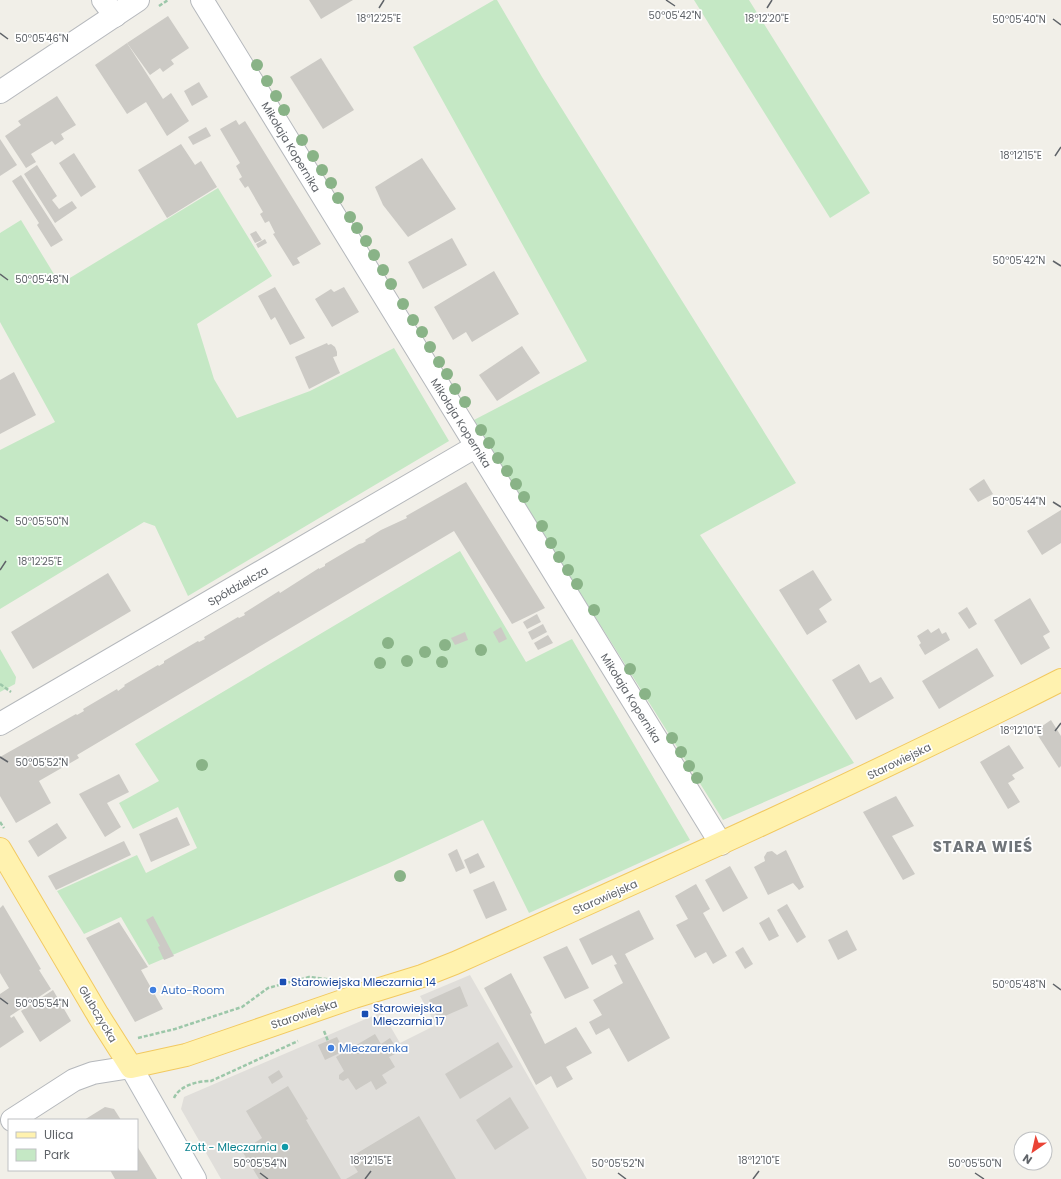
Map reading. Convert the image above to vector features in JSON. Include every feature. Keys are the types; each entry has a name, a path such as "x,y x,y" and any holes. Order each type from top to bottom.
{"main road":[{"name":"Starowiejska","path":"131,1067 186,1055 354,997 422,976 563,916 721,844 936,743 1061,680"},
{"name":"Głubczycka","path":"2,839 98,1015 131,1067"}],"street":[{"path":"0,92 109,8 138,0"},
{"name":"Mikołaja Kopernika","path":"202,0 475,447 721,844"},
{"name":"Spółdzielcza","path":"0,724 475,447"},
{"path":"14,1119 74,1080 93,1073 131,1067"},
{"name":"Głubczycka","path":"131,1067 195,1179"}],"path":[{"path":"0,822 2,839"},
{"path":"134,1039 175,1029 242,1007 268,988 309,976 336,980"},
{"path":"324,1031 328,1041"},
{"path":"173,1102 174,1096 187,1086 198,1081"}],"shaded area":[{"path":"470,975 587,1179 221,1179 181,1109 184,1097 382,1012 400,1043 436,1025 420,996"}],"green space":[{"path":"494,0 497,0 542,77 796,483 700,535 854,763 723,820 472,421 587,361 413,47"},
{"path":"694,0 749,0 870,193 830,218"},
{"path":"218,188 272,276 197,324 214,379 237,418 310,391 394,348 449,441 188,596 155,526 144,522 0,609 0,450 55,422 0,322 0,233 21,220 60,284"},
{"path":"460,551 526,662 572,639 690,840 529,913 483,820 387,864 149,965 121,917 84,934 57,891 137,855 146,873 197,848 178,807 133,829 119,803 159,781 135,744"},
{"path":"0,649 16,677 15,684 0,692"}],"building":[{"path":"309,0 353,0 321,19"},
{"path":"168,16 189,48 171,60 174,64 163,72 160,68 150,75 127,43"},
{"path":"127,43 163,99 171,93 189,121 167,136 146,102 127,114 95,65"},
{"path":"321,58 354,110 323,129 290,77"},
{"path":"199,82 208,97 192,106 184,91"},
{"path":"57,96 76,125 61,134 64,139 55,145 52,141 31,154 36,162 26,168 5,136 21,125 18,121"},
{"path":"236,120 239,125 245,121 321,244 297,258 300,263 293,266 273,234 275,233 269,221 265,223 260,214 263,212 248,186 245,188 239,179 242,177 236,166 240,163 220,129"},
{"path":"206,127 211,136 193,145 188,137"},
{"path":"0,139 17,165 0,176"},
{"path":"181,144 195,165 201,161 217,187 167,218 138,170"},
{"path":"74,153 96,187 81,197 59,163"},
{"path":"422,158 456,209 408,237 383,205 375,187"},
{"path":"37,165 57,196 52,200 59,209 72,201 77,208 55,223 24,174"},
{"path":"21,175 63,240 51,247 37,225 39,223 12,181"},
{"path":"256,231 262,240 255,243 250,234"},
{"path":"452,238 467,265 423,289 408,262"},
{"path":"265,239 267,243 258,248 256,244"},
{"path":"494,271 519,314 472,342 466,332 453,340 434,307"},
{"path":"275,287 305,338 290,345 275,317 271,320 258,296"},
{"path":"344,287 359,312 332,327 315,299 331,289 334,292"},
{"path":"327,343 328,345 331,344 335,347 337,356 333,357 340,373 309,389 295,357"},
{"path":"522,346 540,373 497,401 479,375"},
{"path":"14,372 36,415 0,434 0,380"},
{"path":"984,479 993,494 978,502 969,489"},
{"path":"466,482 545,608 512,624 454,531 77,755 79,758 39,781 51,803 16,823 0,796 0,757 76,714 77,715 84,711 83,709 117,689 118,691 125,686 124,685 164,663 164,661 198,641 199,642 205,639 204,637 238,617 239,618 245,615 244,613 279,591 280,593 319,568 325,566 325,564 363,543 366,541 365,540 381,530 407,518 406,516"},
{"path":"1061,510 1061,543 1042,555 1027,531"},
{"path":"813,570 832,600 819,609 827,622 807,635 779,590"},
{"path":"108,573 131,611 33,669 11,632"},
{"path":"1030,598 1050,632 1043,636 1050,648 1021,665 994,620"},
{"path":"967,607 977,624 969,629 958,613"},
{"path":"537,614 541,622 527,629 523,622"},
{"path":"543,624 547,632 532,640 528,632"},
{"path":"501,627 507,639 499,643 493,632"},
{"path":"939,628 942,634 946,632 950,640 925,655 919,645 921,643 917,636 928,629 931,633"},
{"path":"465,632 468,640 455,645 451,638"},
{"path":"548,635 553,643 538,650 534,643"},
{"path":"977,648 994,676 939,709 922,681"},
{"path":"859,664 870,683 881,677 894,698 856,720 832,680"},
{"path":"1051,720 1061,736 1061,766 1059,768 1035,731"},
{"path":"1009,745 1024,768 1012,775 1015,779 1008,783 1020,802 1008,809 980,762"},
{"path":"119,774 129,792 107,803 121,827 105,837 79,794"},
{"path":"896,796 914,826 892,836 915,874 903,880 863,812"},
{"path":"177,817 190,845 151,862 139,834"},
{"path":"57,823 67,838 38,857 28,841"},
{"path":"124,841 131,855 56,890 48,876"},
{"path":"457,849 465,868 456,872 448,854"},
{"path":"786,850 804,887 799,890 793,883 768,895 754,867 765,861 764,857 767,852 772,851 777,855"},
{"path":"478,853 485,867 470,874 464,860"},
{"path":"730,866 748,898 723,912 705,880"},
{"path":"494,881 507,910 486,919 473,890"},
{"path":"696,884 710,909 703,913 727,956 713,964 706,952 695,958 676,925 688,919 675,896"},
{"path":"787,904 806,937 797,943 777,910"},
{"path":"3,905 41,969 39,970 51,989 10,1016 11,1018 14,1016 24,1032 0,1048 0,994 9,988 0,973 0,908"},
{"path":"639,910 654,939 625,954 670,1038 628,1062 609,1028 596,1035 589,1022 602,1015 593,1000 623,983 614,965 617,964 612,955 592,965 579,939"},
{"path":"153,916 174,956 164,960 158,947 160,946 146,920"},
{"path":"769,917 779,936 769,941 759,923"},
{"path":"119,922 148,967 141,970 163,1009 135,1022 86,938"},
{"path":"847,930 857,950 838,960 828,940"},
{"path":"567,946 589,988 565,999 543,957"},
{"path":"743,947 753,964 745,969 735,952"},
{"path":"511,973 532,1013 530,1014 545,1044 576,1027 592,1053 566,1067 573,1079 557,1088 551,1076 536,1085 484,988"},
{"path":"460,986 468,1006 438,1019 429,1000"},
{"path":"53,990 71,1021 40,1042 21,1011"},
{"path":"375,1034 381,1044 390,1038 399,1052 389,1057 395,1067 382,1075 387,1083 376,1090 371,1081 356,1090 348,1078 343,1081 339,1079 339,1075 344,1071 336,1057"},
{"name":"Mleczarenka","path":"337,1037 344,1051 325,1060 318,1045"},
{"path":"498,1042 513,1067 460,1099 445,1074"},
{"path":"279,1070 283,1077 272,1084 268,1077"},
{"name":"Zott - Mleczarnia","path":"288,1086 341,1179 259,1179 242,1151 262,1138 246,1111"},
{"path":"510,1097 529,1128 495,1150 476,1120"},
{"path":"105,1107 114,1109 120,1119 86,1119"},
{"path":"419,1116 456,1179 346,1179 358,1172 349,1158"},
{"path":"138,1148 157,1179 115,1179 111,1171 138,1171"}],"place":[{"name":"Starowiejska Mleczarnia 14","path":"283,982"},
{"name":"Auto-Room","path":"153,990"},
{"name":"Starowiejska Mleczarnia 17","path":"365,1014"},
{"name":"Mleczarenka","path":"331,1048"},
{"name":"Zott - Mleczarnia","path":"285,1147"}],"district":[{"name":"STARA WIEŚ","path":"983,846"}]}
